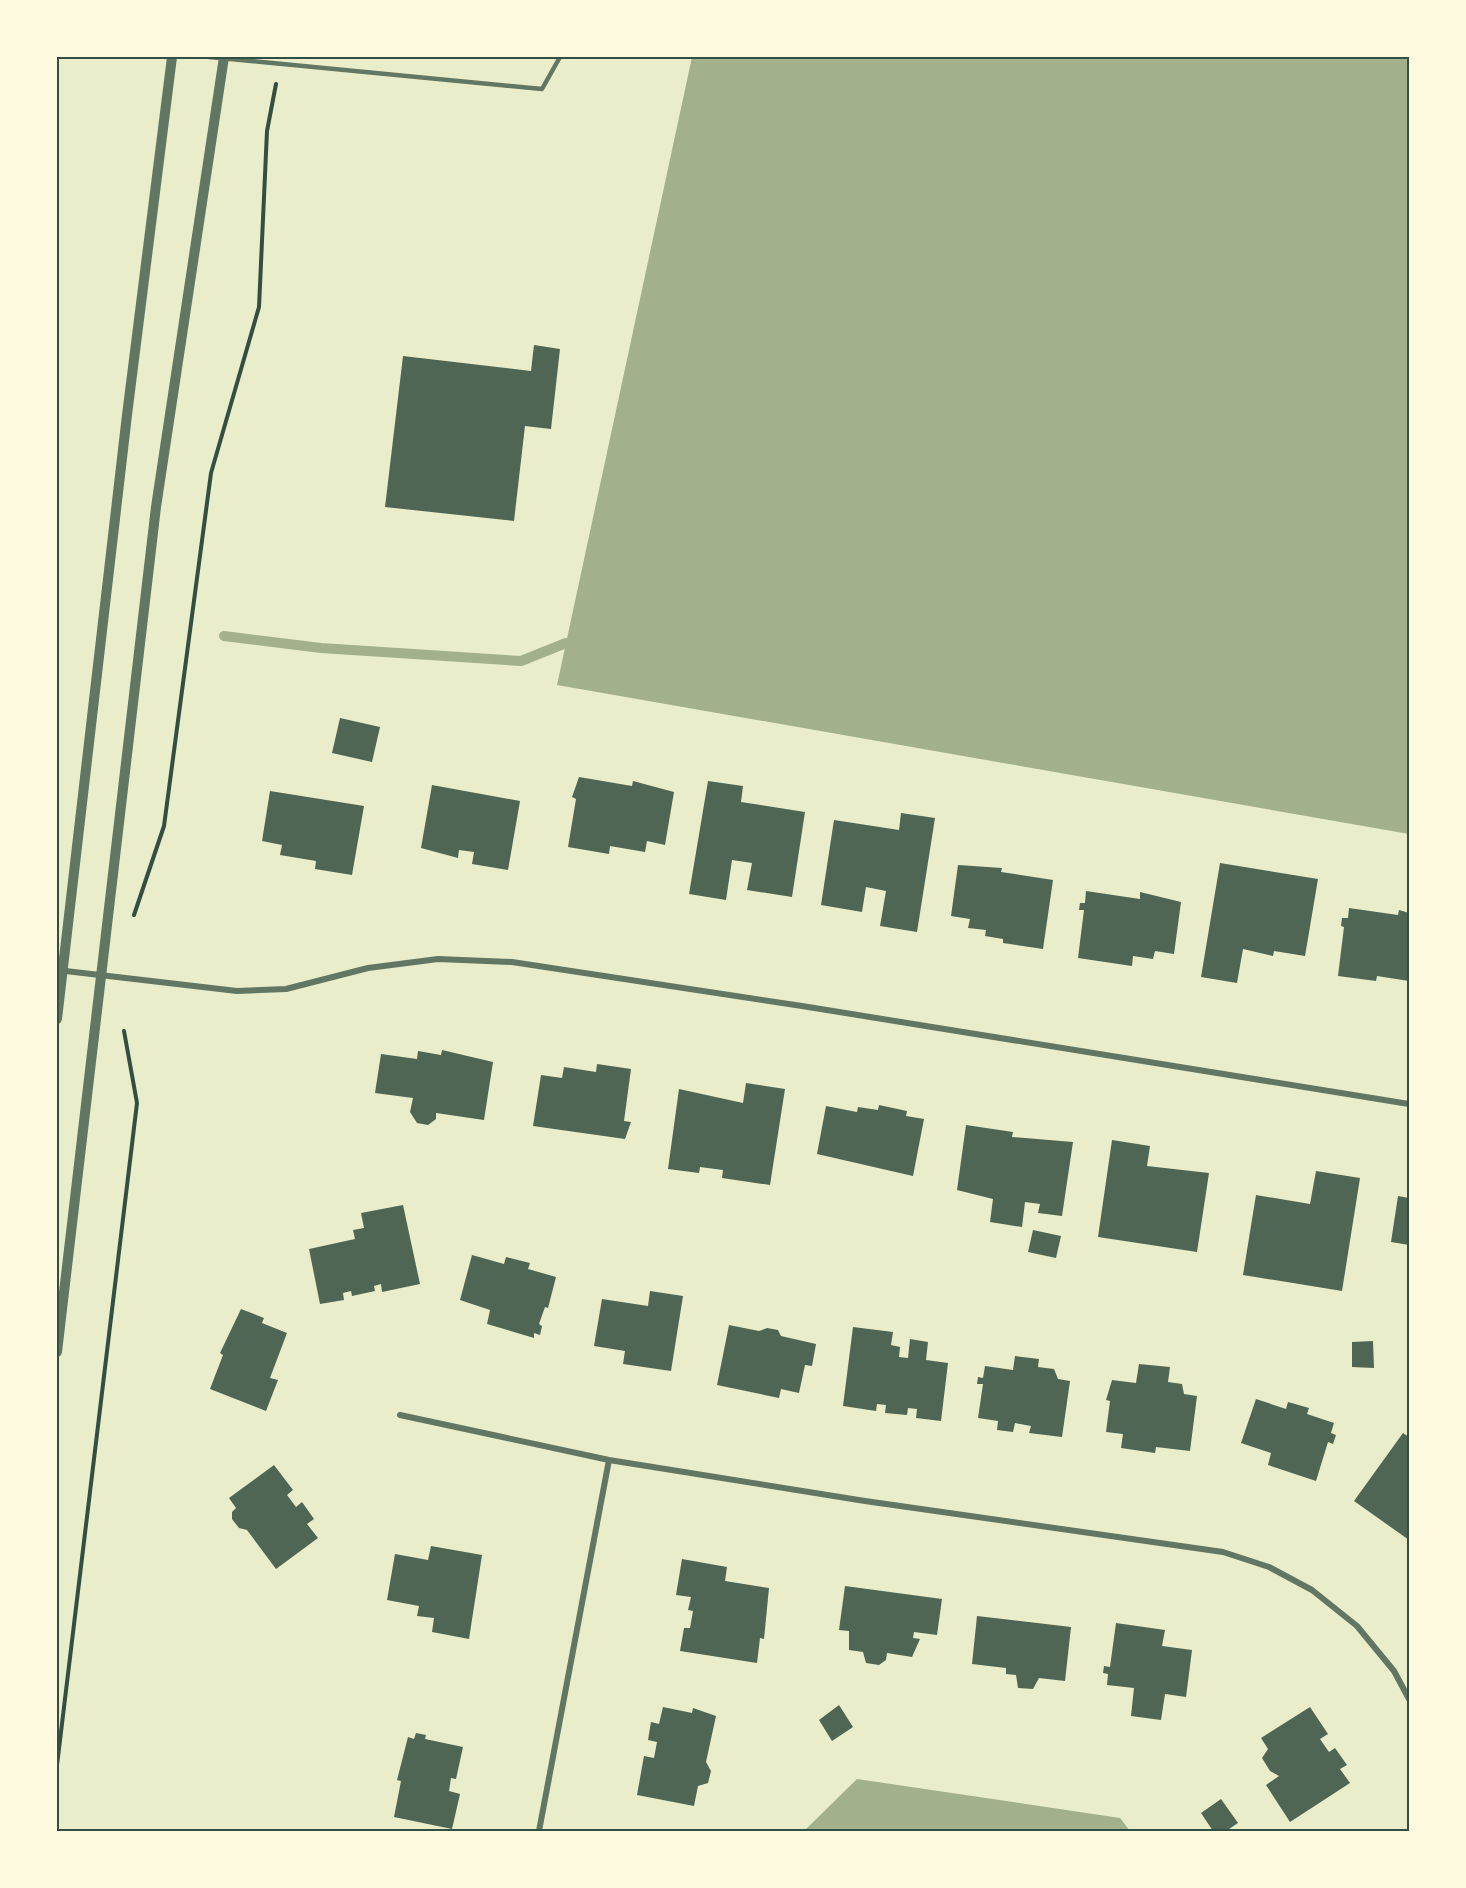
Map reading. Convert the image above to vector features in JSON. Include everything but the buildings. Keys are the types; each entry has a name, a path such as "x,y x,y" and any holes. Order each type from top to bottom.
{"street":[{"path":"57,1019 60,971 172,57"},
{"path":"57,1352 156,507 224,58"},
{"path":"60,971 237,991 286,989 368,968 438,959 512,962 802,1006 1409,1104"},
{"path":"400,1415 609,1460 865,1501 1223,1552 1269,1567 1312,1590 1357,1626 1394,1671 1409,1700"},
{"path":"539,1831 609,1460"}],"lane":[{"path":"209,57 542,89 560,57"}],"path":[{"path":"134,915 164,826 211,473 259,307 267,131 280,64"},
{"path":"57,1765 137,1103 124,1031"}],"shaded area":[{"path":"692,57 1409,57 1409,834 557,685"},
{"path":"857,1779 1120,1818 1130,1831 804,1831"}],"waterway":[{"path":"224,636 321,648 521,661 566,643"}]}
